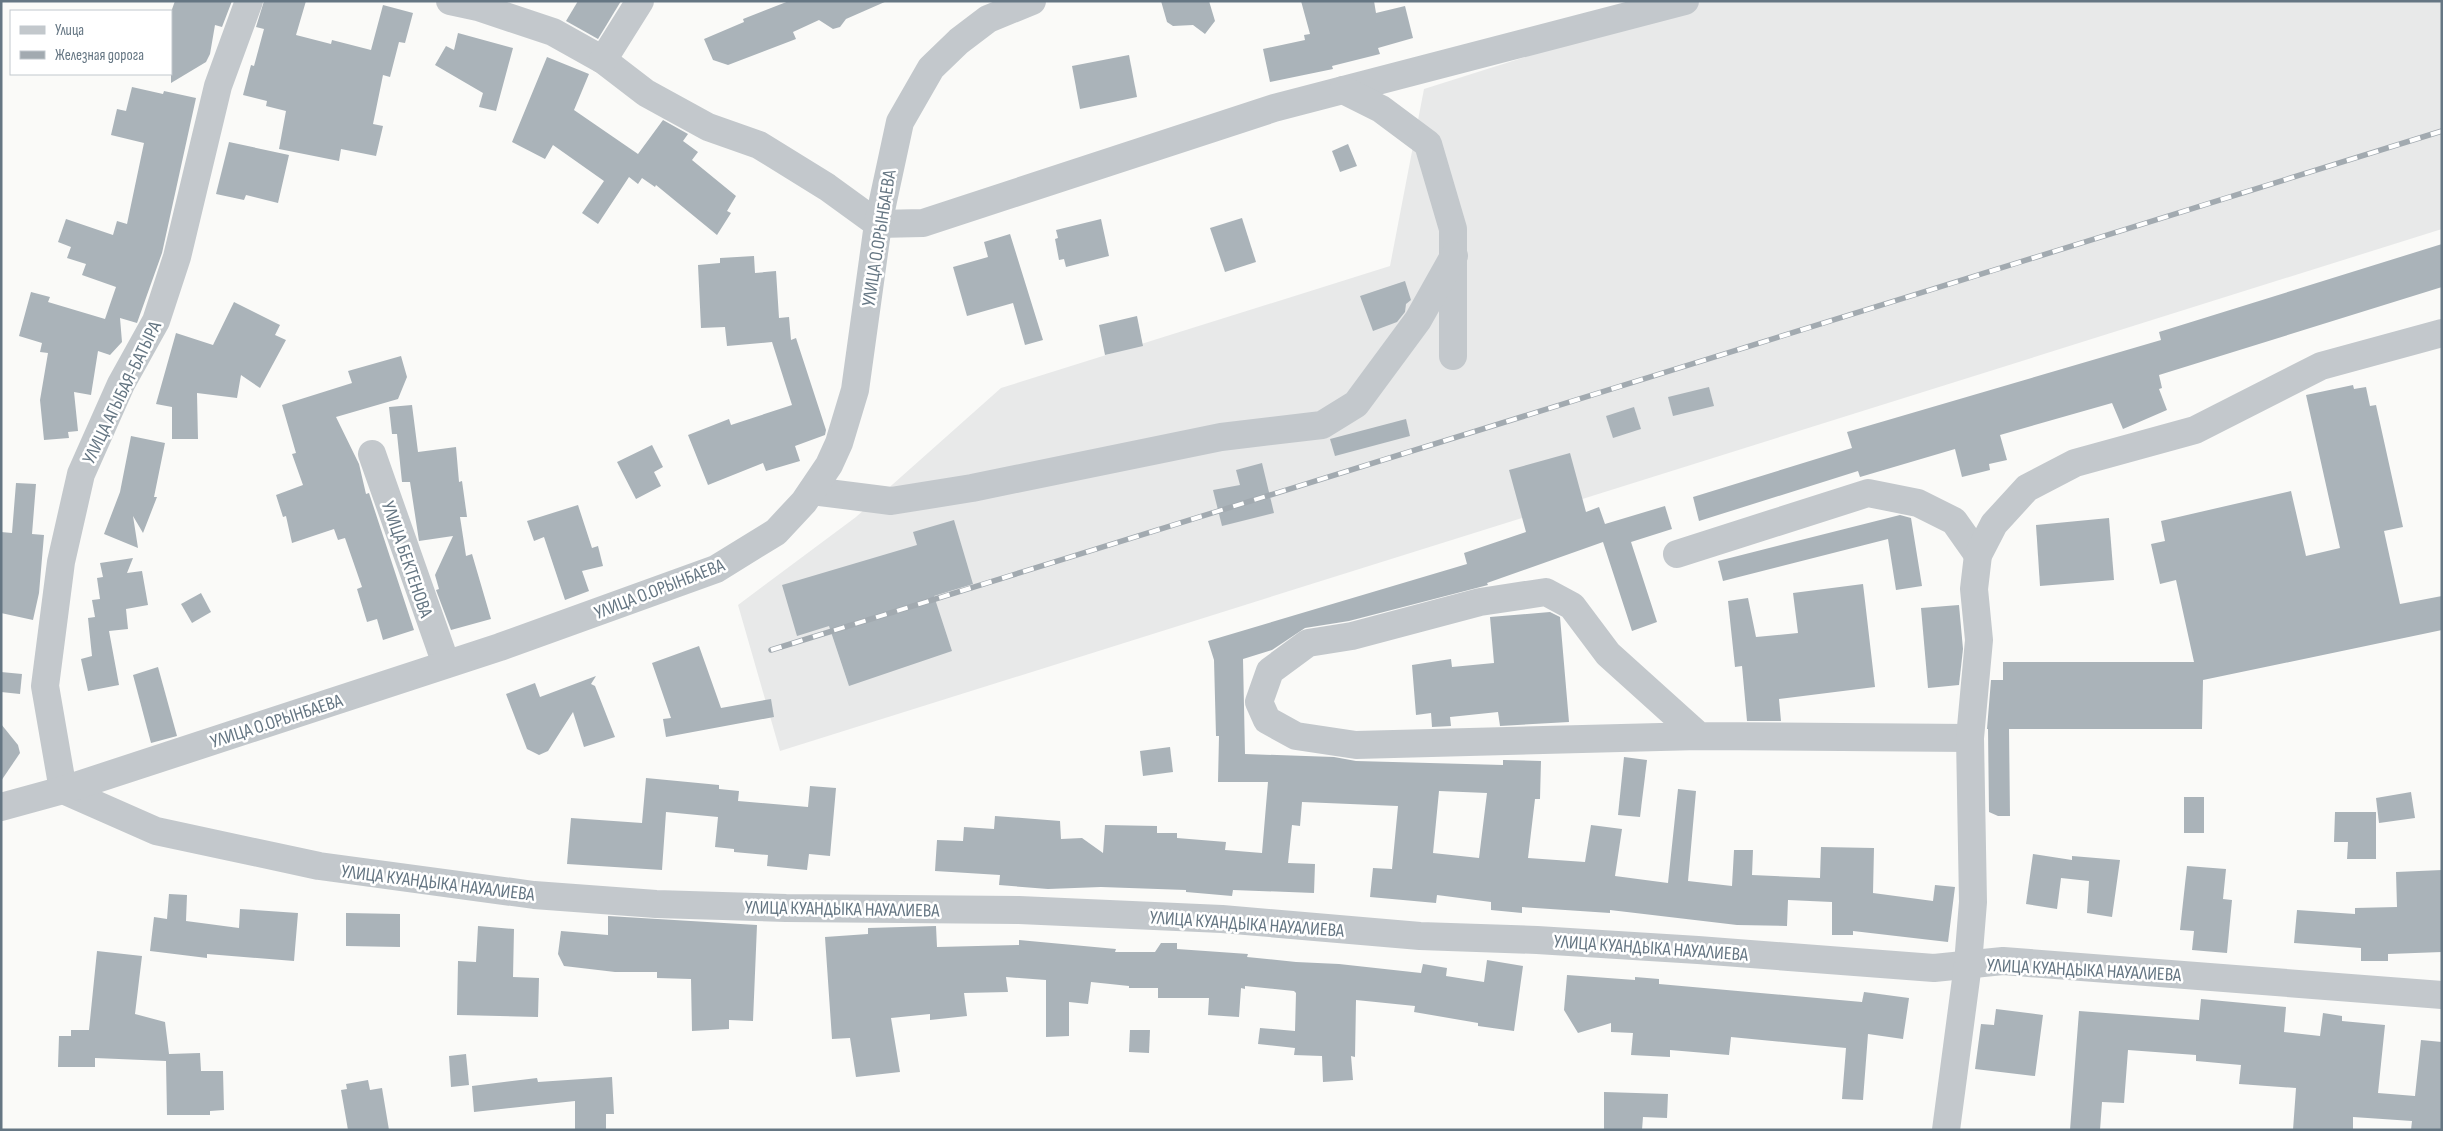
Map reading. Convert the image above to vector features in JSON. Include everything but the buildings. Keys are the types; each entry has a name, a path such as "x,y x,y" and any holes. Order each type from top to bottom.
{"street":[{"name":"УЛИЦА АГЫБАЯ-БАТЫРА","path":"63,790 45,686 61,562 81,474 120,384 156,321 177,257 218,86 248,1"},
{"path":"450,1 478,7 553,32 604,60 646,93 708,127 759,145 827,187 878,224 923,223 1274,108 1684,1"},
{"path":"604,60 640,1"},
{"name":"УЛИЦА О.ОРЫНБАЕВА","path":"1,807 63,790 446,664 716,569 776,532 812,491 839,443 855,390 878,224 900,122 931,68 959,41 988,19 1032,1"},
{"path":"1343,90 1381,109 1428,144 1453,229 1453,356"},
{"path":"812,491 891,501 972,488 1221,437 1322,425 1356,404 1418,320 1454,256"},
{"path":"1946,1130 1968,964 1973,902 1970,738 1979,640 1974,589 1978,555 1994,524 2028,488 2075,463 2196,430 2321,366 2442,334"},
{"name":"УЛИЦА БЕКТЕНОВА","path":"372,454 446,664"},
{"path":"1677,554 1868,493 1918,503 1954,521 1978,555"},
{"path":"1699,736 1608,654 1572,606 1546,592 1480,602 1352,636 1308,643 1270,671 1259,702 1267,720 1296,736 1356,745 1699,736 1970,738"},
{"name":"УЛИЦА КУАНДЫКА НАУАЛИЕВА","path":"63,790 156,831 319,866 534,895 656,904 786,908 1019,910 1213,919 1420,936 1688,949 1934,968 2003,961 2442,995"}],"shaded area":[{"path":"1702,1 2442,1 2442,229 780,751 738,605 856,517 1001,388 1390,266 1424,89"}],"railway":[{"path":"771,650 2442,131"}]}
